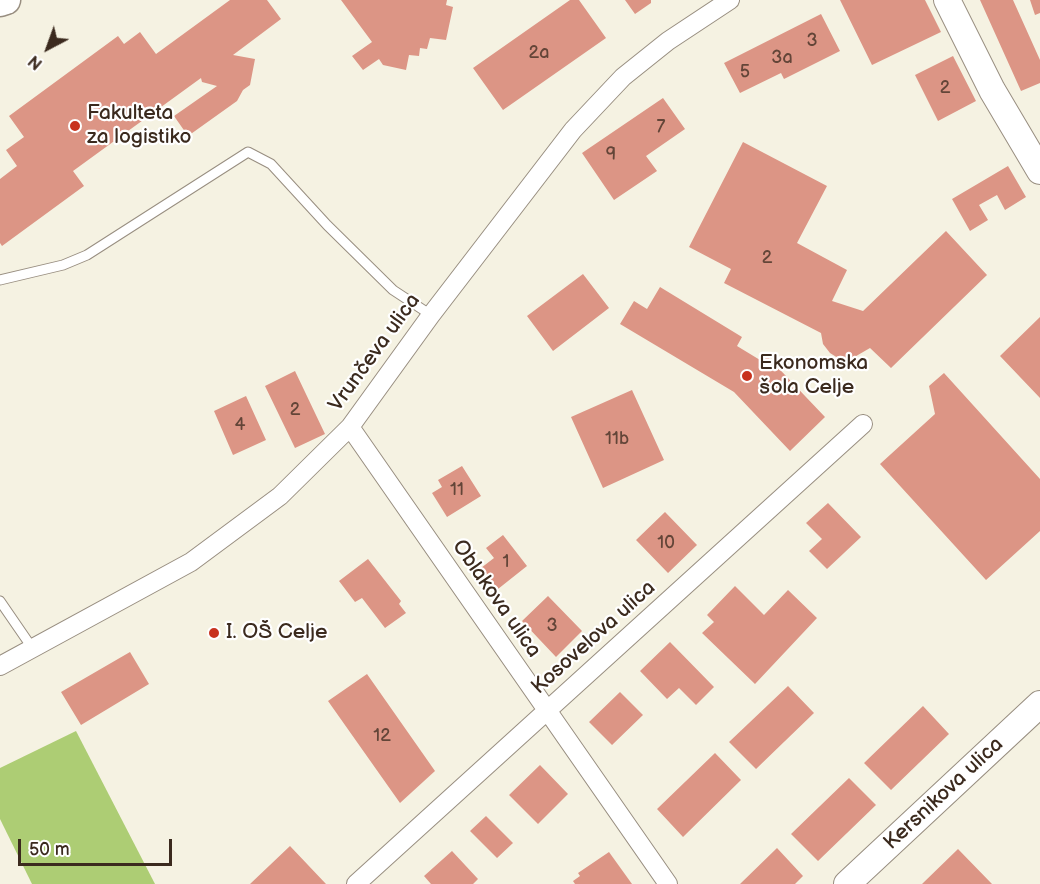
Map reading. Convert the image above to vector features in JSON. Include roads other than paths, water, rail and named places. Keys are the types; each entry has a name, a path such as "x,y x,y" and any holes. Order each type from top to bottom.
{"main road":[{"path":"0,2 6,0"}],"street":[{"name":"Vrunčeva ulica","path":"0,666 191,562 280,495 350,427 431,315 573,130 623,77 669,41 730,0"},
{"path":"947,0 992,90 1036,166"},
{"name":"Kosovelova ulica","path":"356,884 863,424"},
{"name":"Oblakova ulica","path":"350,427 668,884"},
{"name":"Kersnikova ulica","path":"847,884 1040,704"}],"lane":[{"path":"0,280 63,265 87,255 248,152 270,164 327,225 393,290 431,315"},
{"path":"0,602 33,649"}],"place":[{"name":"Fakulteta za logistiko","path":"75,126"},
{"name":"Ekonomska šola Celje","path":"747,376"},
{"name":"I. OŠ Celje","path":"214,633"}]}
